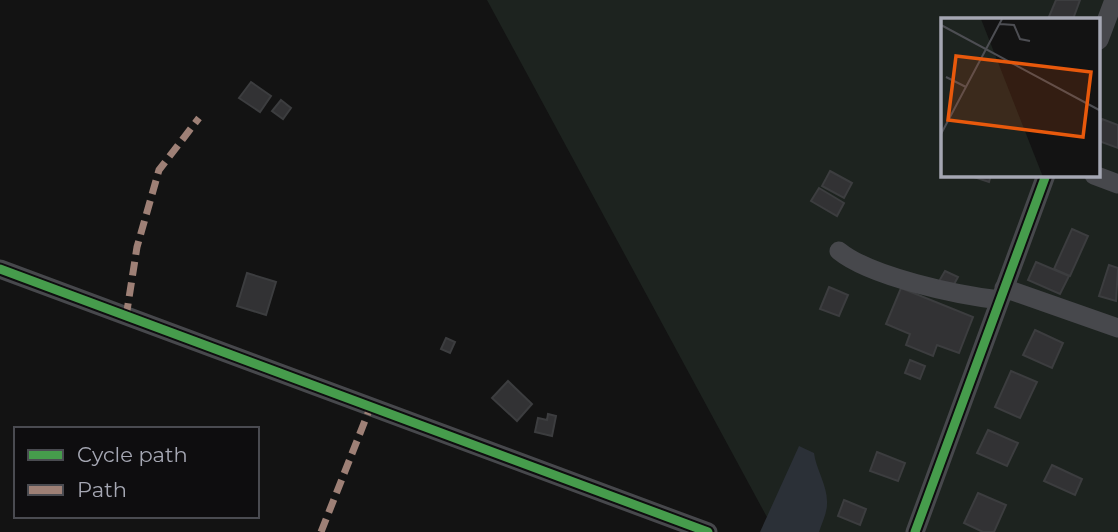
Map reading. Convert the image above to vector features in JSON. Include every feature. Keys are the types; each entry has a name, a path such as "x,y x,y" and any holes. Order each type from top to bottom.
{"street":[{"path":"1100,37 1114,0"},
{"path":"915,532 1045,177"},
{"path":"1099,177 1118,184"},
{"path":"839,251 860,265 958,295 1002,294 1118,328"},
{"path":"0,268 708,532"}],"shaded area":[{"path":"487,0 1118,0 1118,532 775,532"},
{"path":"799,446 814,453 826,491 827,507 819,532 760,532"}],"building":[{"path":"1056,0 1080,0 1073,18 1048,18"},
{"path":"251,82 271,96 260,112 239,98"},
{"path":"281,100 291,108 283,119 272,111"},
{"path":"1102,119 1118,125 1118,148 1100,141"},
{"path":"830,171 852,183 844,198 822,186"},
{"path":"974,177 990,177 989,182"},
{"path":"819,188 844,203 837,216 811,201"},
{"path":"1072,229 1088,236 1070,276 1054,269"},
{"path":"1036,262 1069,276 1060,294 1028,280"},
{"path":"1109,265 1118,268 1116,301 1099,296"},
{"path":"945,271 958,277 951,290 938,283"},
{"path":"247,273 276,282 266,315 237,306"},
{"path":"829,287 848,295 839,316 820,309"},
{"path":"901,288 973,317 959,353 937,345 933,356 906,345 910,334 886,324"},
{"path":"1035,330 1063,343 1052,368 1023,355"},
{"path":"446,338 455,342 450,353 441,349"},
{"path":"910,360 925,366 920,379 905,373"},
{"path":"1011,371 1037,382 1020,418 995,407"},
{"path":"508,381 532,404 517,421 492,398"},
{"path":"548,414 556,416 552,436 535,432 538,418 547,420"},
{"path":"988,430 1018,443 1007,466 977,453"},
{"path":"877,452 905,463 898,481 870,471"},
{"path":"1052,465 1082,479 1075,495 1044,481"},
{"path":"978,493 1006,505 994,532 983,532 964,523"},
{"path":"844,500 866,509 860,525 838,516"}],"marked path":[{"path":"126,317 137,247 159,170 199,118"},
{"path":"321,532 370,408"}],"cycle path":[{"path":"915,532 1045,177"},
{"path":"0,269 708,532"}]}
